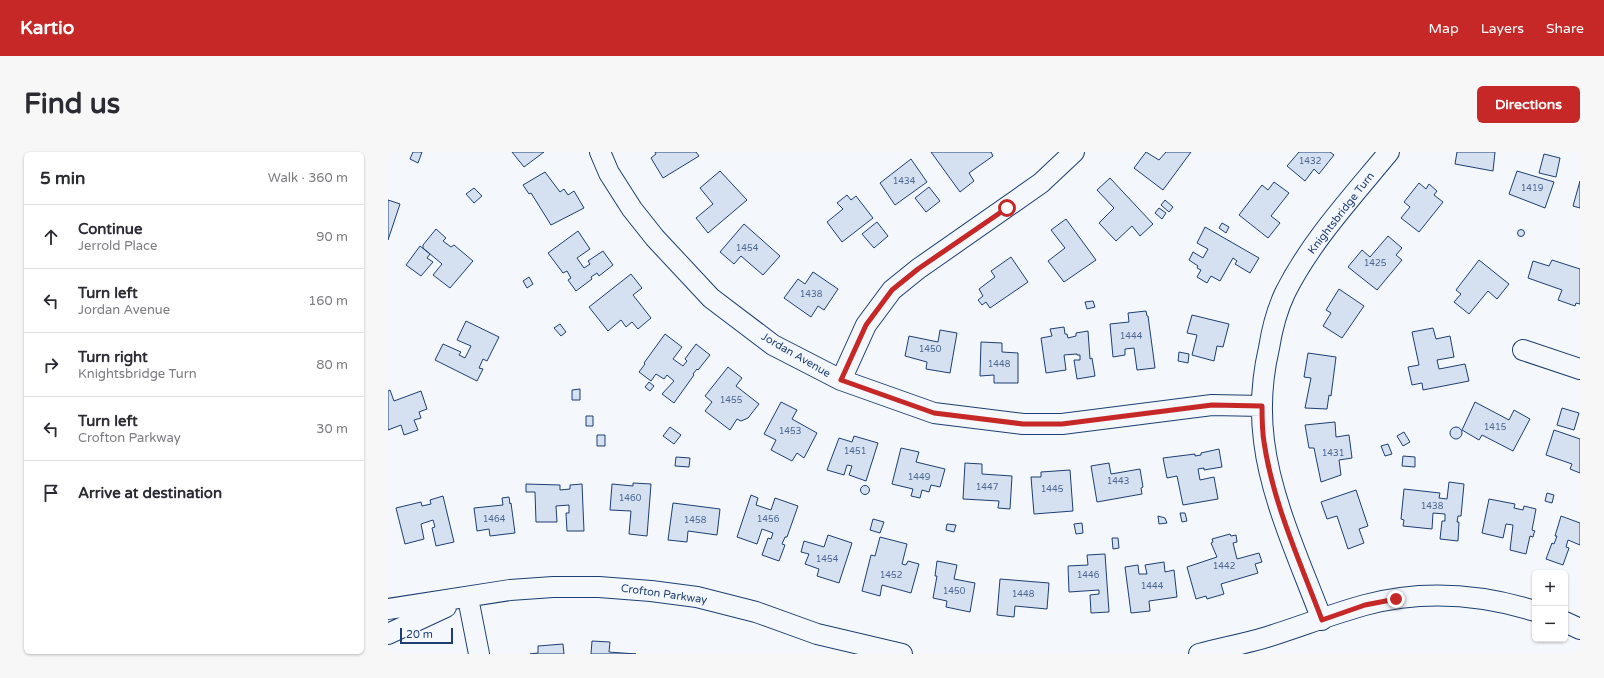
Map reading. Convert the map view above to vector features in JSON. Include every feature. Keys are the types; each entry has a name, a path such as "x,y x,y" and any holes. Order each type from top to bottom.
{"street":[{"name":"Jordan Avenue","path":"600,152 609,173 632,209 655,238 711,298 773,344 841,380 934,413 1023,424 1062,424 1212,405 1262,406"},
{"path":"841,380 866,325 892,290 918,269 1036,187 1074,152"},
{"name":"Knightsbridge Turn","path":"1322,620 1279,505 1270,472 1264,441 1262,406 1264,369 1274,323 1285,293 1307,256 1327,227 1389,152"},
{"path":"1522,350 1580,369"},
{"name":"Crofton Parkway","path":"388,609 468,598 510,590 553,587 599,587 651,591 697,597 756,612 817,634 902,654"},
{"path":"1199,654 1264,638 1365,605 1396,599 1431,596 1466,596 1511,603 1532,610"},
{"path":"468,598 479,654"},
{"name":"Crofton Parkway","path":"388,634 468,598"},
{"path":"1568,623 1580,629"}],"building":[{"path":"413,152 422,152 418,163 410,159"},
{"path":"512,152 544,152 524,167"},
{"path":"655,152 696,152 699,156 663,178 651,158 656,154"},
{"path":"931,152 991,152 993,156 969,173 974,181 960,192"},
{"path":"1146,152 1159,160 1166,152 1191,152 1163,190 1134,168"},
{"path":"1299,152 1330,152 1334,155 1319,174 1314,169 1305,181 1287,166"},
{"path":"1457,152 1495,152 1493,171 1455,164"},
{"path":"1544,154 1560,158 1556,177 1539,173"},
{"path":"911,159 927,182 895,205 880,183"},
{"path":"720,171 747,200 708,233 696,218 713,204 700,188"},
{"path":"1517,171 1554,182 1545,208 1509,194"},
{"path":"545,172 560,192 564,189 568,195 574,191 584,208 551,225 531,193 529,194 523,185"},
{"path":"1110,178 1153,224 1140,236 1132,226 1116,241 1099,223 1114,208 1097,190"},
{"path":"1580,181 1580,208 1573,206"},
{"path":"1274,182 1289,193 1271,216 1280,223 1268,238 1239,215 1262,185 1268,190"},
{"path":"1419,183 1426,189 1429,184 1437,191 1434,195 1443,202 1419,232 1401,218 1410,207 1404,202"},
{"path":"929,187 940,201 926,212 915,198"},
{"path":"474,188 482,196 474,203 466,194"},
{"path":"847,195 851,200 856,196 873,218 842,242 827,222 843,209 837,203"},
{"path":"388,200 400,204 388,240"},
{"path":"1165,200 1173,207 1169,212 1161,205"},
{"path":"1159,208 1166,213 1162,219 1155,213"},
{"path":"1066,219 1096,260 1064,282 1048,261 1065,248 1051,230"},
{"path":"877,222 888,236 874,248 862,234"},
{"path":"1222,223 1229,227 1226,233 1219,228"},
{"path":"744,224 780,256 763,275 741,256 734,264 720,252"},
{"path":"1205,227 1259,258 1250,273 1235,264 1237,261 1233,258 1220,281 1211,276 1207,283 1197,277 1201,270 1189,260 1193,252 1203,258 1208,249 1197,243"},
{"path":"436,229 446,238 443,241 451,247 454,245 473,261 450,288 433,275 442,264 423,248 423,245"},
{"path":"1521,229 1524,230 1524,236 1521,237 1518,236 1517,233 1518,230"},
{"path":"578,231 590,249 577,258 584,268 590,264 588,261 603,251 613,265 599,276 597,273 591,277 592,279 576,291 568,280 571,278 567,271 563,273 548,253"},
{"path":"1388,236 1402,248 1396,255 1402,260 1377,290 1348,267 1362,250 1370,257"},
{"path":"420,246 430,254 427,258 433,262 421,276 406,265"},
{"path":"1011,257 1028,282 990,308 986,302 982,305 978,300 983,296 979,289 995,277 991,271"},
{"path":"1479,260 1509,284 1497,299 1488,291 1469,314 1454,302 1461,294 1456,290"},
{"path":"1552,260 1580,269 1580,304 1576,303 1575,306 1558,300 1562,290 1528,278 1533,261 1549,266"},
{"path":"813,272 838,289 824,310 818,306 811,317 784,298 798,279 805,284"},
{"path":"631,274 642,288 633,295 651,318 638,329 632,322 626,327 621,320 608,331 589,307"},
{"path":"529,277 533,284 527,288 523,281"},
{"path":"1339,289 1364,306 1342,338 1323,326 1331,313 1326,310"},
{"path":"1093,301 1095,307 1087,309 1085,302"},
{"path":"1146,311 1155,368 1137,370 1134,348 1125,349 1125,355 1113,357 1110,324 1129,322 1128,313"},
{"path":"1192,315 1229,324 1223,347 1217,346 1214,361 1192,355 1197,335 1187,333"},
{"path":"466,321 499,337 487,361 483,359 479,368 483,369 477,381 435,360 443,344 461,352 459,355 465,358 471,346 457,340"},
{"path":"560,324 566,332 561,336 554,328"},
{"path":"1064,327 1065,334 1067,334 1068,338 1076,336 1076,333 1088,331 1090,359 1092,358 1095,376 1077,379 1074,360 1080,360 1080,355 1077,354 1064,355 1066,370 1046,373 1041,338 1052,336 1050,329"},
{"path":"1433,328 1436,339 1450,336 1454,357 1437,360 1439,369 1465,364 1469,381 1423,390 1422,383 1412,385 1408,367 1419,365 1412,332"},
{"path":"940,330 957,333 950,373 926,369 927,362 905,356 909,336 938,342"},
{"path":"665,334 682,347 673,359 683,366 687,361 685,359 696,344 710,355 693,374 694,375 674,403 662,394 674,381 667,375 664,379 656,374 651,381 639,372"},
{"path":"981,342 1002,343 1002,352 1018,353 1018,383 994,383 994,375 980,376"},
{"path":"1179,352 1189,354 1188,363 1178,361"},
{"path":"1308,353 1336,357 1331,396 1329,395 1327,409 1305,408 1311,378 1304,377"},
{"path":"728,367 742,378 736,386 759,404 748,418 741,421 737,419 730,430 705,411 712,402 705,396"},
{"path":"649,382 654,386 650,391 645,387"},
{"path":"580,389 580,400 572,400 572,390"},
{"path":"390,390 394,401 421,391 427,409 419,412 421,418 414,420 418,430 404,435 401,425 388,430 388,391"},
{"path":"781,402 797,410 792,419 817,433 804,458 797,453 792,461 771,450 776,440 764,434"},
{"path":"1475,402 1509,420 1514,410 1530,419 1513,451 1482,435 1479,440 1462,430"},
{"path":"1562,408 1579,413 1574,430 1557,425"},
{"path":"586,416 593,416 593,426 586,426"},
{"path":"1335,422 1336,437 1349,435 1352,458 1339,460 1341,475 1321,482 1314,448 1309,448 1305,425"},
{"path":"670,427 681,435 674,444 663,436"},
{"path":"1456,427 1460,429 1462,433 1460,437 1456,439 1452,437 1450,433 1452,429"},
{"path":"1554,430 1580,439 1580,473 1570,469 1572,464 1546,455"},
{"path":"1404,432 1410,442 1403,446 1397,436"},
{"path":"597,435 605,435 605,446 597,446"},
{"path":"854,436 878,443 866,481 849,475 852,466 847,465 844,475 827,470 839,438 852,442"},
{"path":"1388,444 1392,454 1385,456 1381,446"},
{"path":"901,448 919,452 916,462 945,469 940,487 931,485 929,492 922,490 920,498 911,496 913,489 892,484"},
{"path":"1219,449 1222,467 1204,470 1204,468 1198,469 1200,480 1214,477 1218,499 1183,505 1177,476 1167,478 1163,458 1195,454 1195,456"},
{"path":"1403,456 1415,457 1415,467 1402,466"},
{"path":"676,457 690,458 689,467 675,466"},
{"path":"965,463 982,464 982,474 1012,476 1010,509 998,508 999,501 963,499"},
{"path":"1109,463 1111,474 1140,469 1143,487 1141,488 1142,494 1097,502 1091,466"},
{"path":"1070,470 1073,511 1034,514 1031,477 1041,477 1041,472"},
{"path":"1449,482 1464,484 1461,516 1458,516 1457,522 1459,522 1458,541 1440,539 1442,521 1445,521 1445,514 1433,513 1432,529 1403,526 1404,520 1401,519 1404,489 1440,493 1439,498 1447,499"},
{"path":"633,483 651,484 647,536 629,534 631,511 610,510 612,484 633,486"},
{"path":"526,484 560,485 560,490 570,489 570,485 582,484 584,531 567,531 566,513 569,513 569,505 556,506 557,522 536,522 535,492 526,492"},
{"path":"865,485 870,490 865,495 860,490"},
{"path":"1356,490 1368,526 1359,529 1364,543 1348,549 1337,516 1327,519 1321,502"},
{"path":"1547,493 1554,495 1552,503 1545,501"},
{"path":"751,495 758,498 756,505 771,510 775,498 798,506 787,537 785,537 782,544 785,545 779,561 762,555 768,538 771,539 773,533 762,529 757,544 737,537"},
{"path":"443,496 454,542 436,546 432,528 435,527 433,520 421,524 424,539 405,544 396,508 421,502 422,506 431,504 430,500"},
{"path":"509,497 515,533 490,536 489,529 477,531 474,508 503,505 502,498"},
{"path":"1489,499 1515,504 1514,508 1523,510 1524,506 1536,509 1532,530 1535,531 1533,537 1530,536 1526,554 1510,550 1513,525 1506,524 1503,538 1482,533"},
{"path":"673,503 720,509 717,535 688,531 687,542 668,540"},
{"path":"1180,513 1185,513 1187,521 1182,522"},
{"path":"1158,516 1165,518 1167,523 1159,524"},
{"path":"1561,516 1580,523 1580,545 1568,540 1566,547 1569,548 1563,565 1546,559 1552,543 1554,544 1557,536 1555,536"},
{"path":"873,519 884,522 880,533 870,530"},
{"path":"1082,523 1083,533 1076,534 1074,524"},
{"path":"947,524 956,525 954,532 946,530"},
{"path":"1230,534 1231,536 1236,535 1237,542 1233,543 1237,559 1259,553 1262,562 1255,564 1258,573 1221,584 1224,594 1207,599 1206,596 1196,599 1187,567 1217,557 1211,543 1213,542 1212,539"},
{"path":"828,535 852,543 839,583 817,576 819,569 805,564 809,554 801,552 804,541 824,547"},
{"path":"880,537 907,544 902,564 906,565 908,561 919,564 911,593 882,585 880,596 862,591 871,555 875,556"},
{"path":"1112,538 1118,538 1119,548 1113,549"},
{"path":"1105,554 1109,612 1091,613 1090,595 1099,594 1099,590 1069,592 1068,566 1088,565 1087,555"},
{"path":"937,561 957,565 954,579 975,583 970,612 946,607 947,601 933,598 937,576 935,576"},
{"path":"1164,562 1165,572 1174,570 1177,597 1149,601 1150,611 1131,613 1125,567 1138,565 1139,574 1147,574 1145,565"},
{"path":"1000,579 1049,583 1047,609 1015,606 1014,617 997,615"},
{"path":"592,641 610,642 609,652 636,654 591,654"},
{"path":"563,644 564,654 530,654 538,653 538,646"}],"route":[{"path":"1007,208 918,269 892,290 877,308 866,325 841,380 934,413 1023,424 1062,424 1212,405 1262,406 1264,441 1270,472 1279,505 1322,620 1365,605 1396,599"}]}
